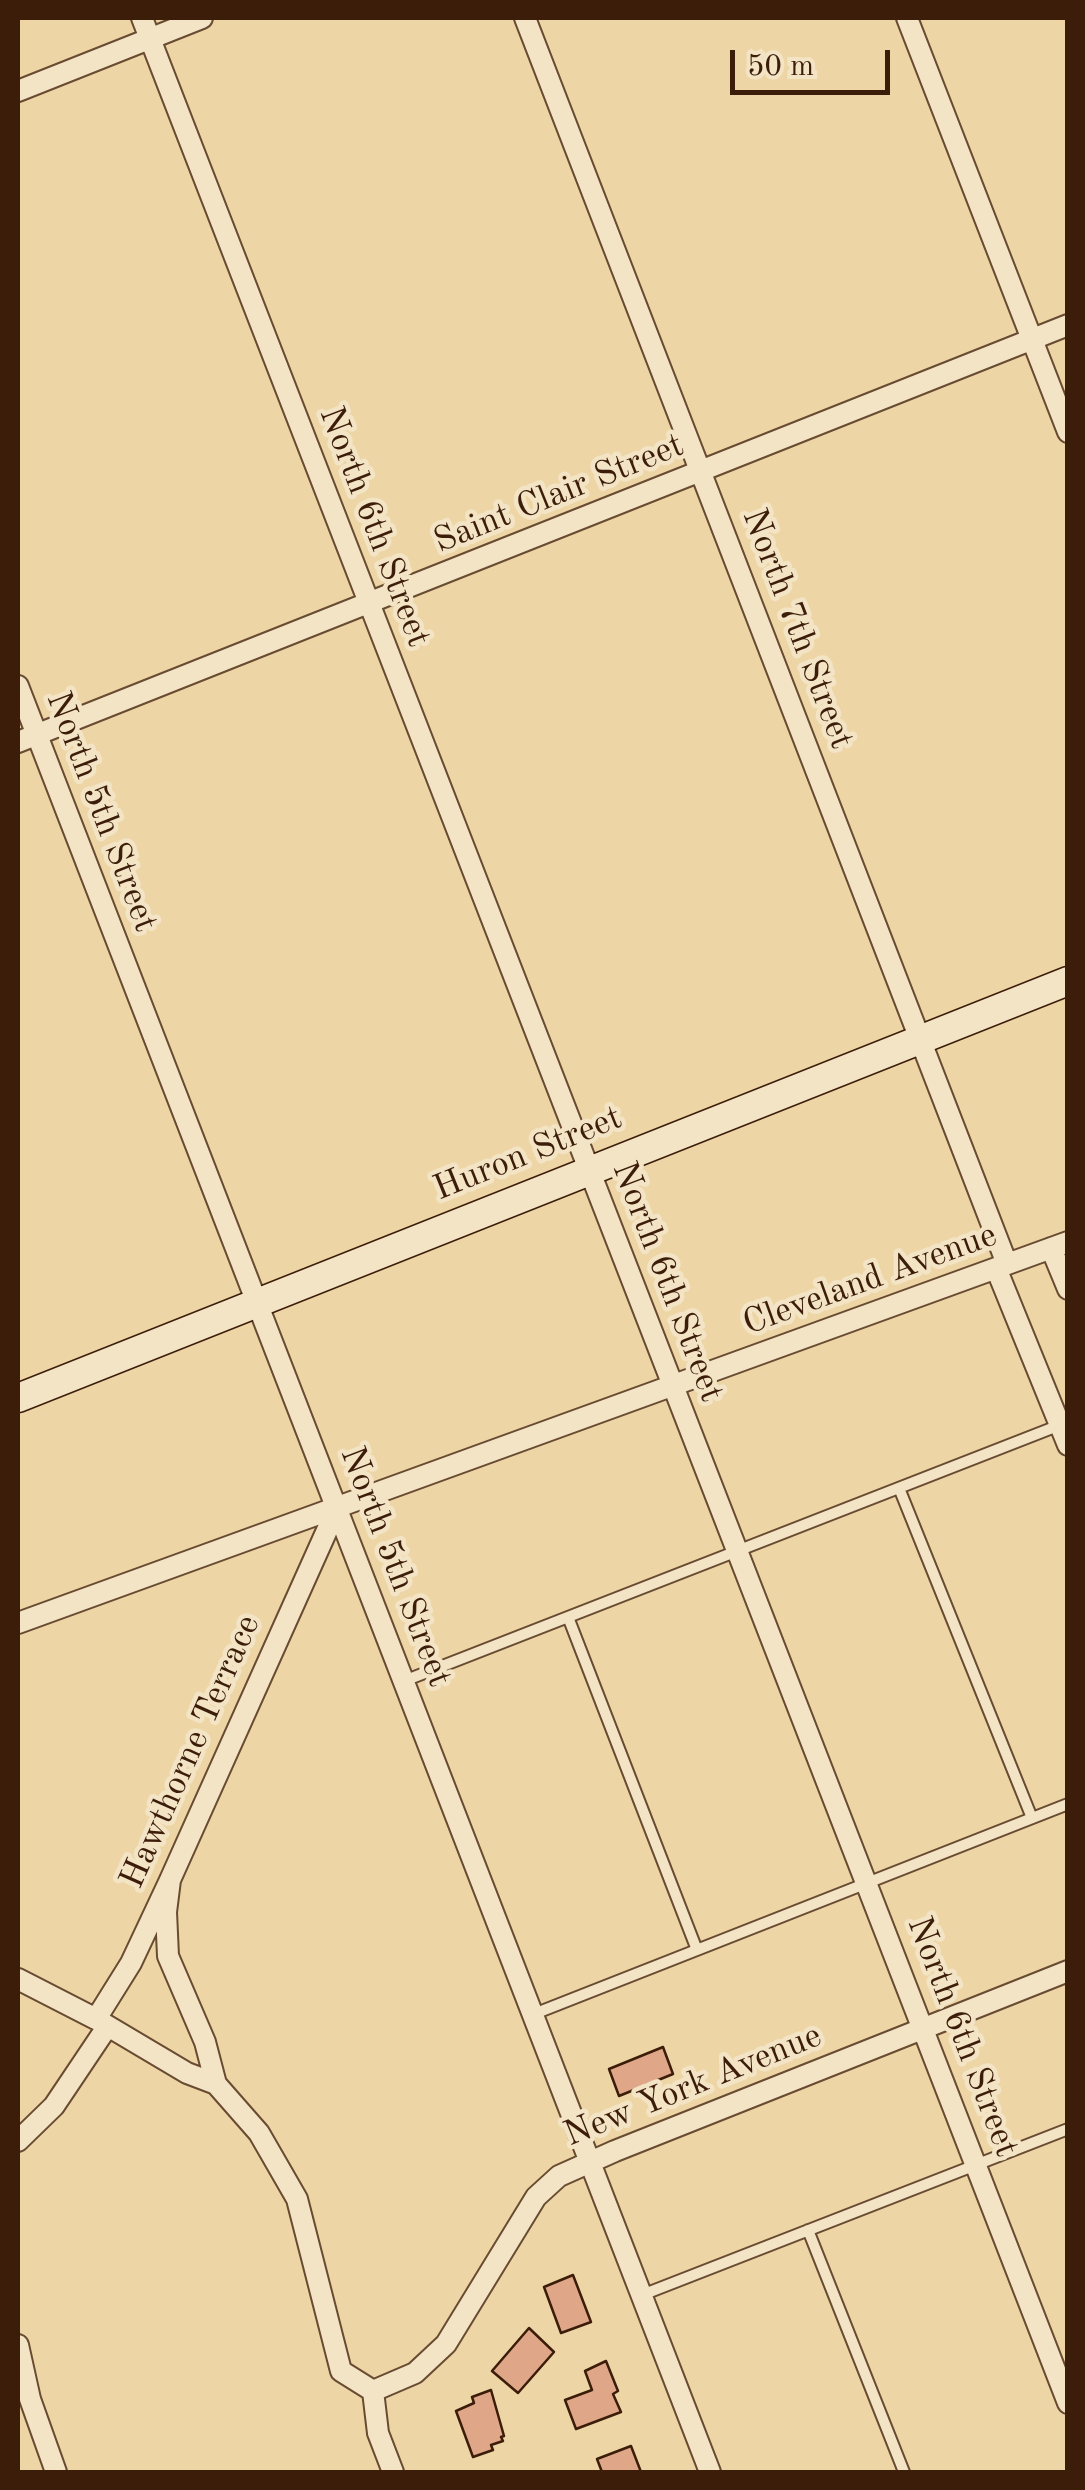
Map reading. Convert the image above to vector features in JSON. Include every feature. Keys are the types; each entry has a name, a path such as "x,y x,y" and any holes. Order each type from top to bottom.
{"street":[{"name":"North 6th Street","path":"142,18 1068,2402"},
{"path":"18,92 202,18"},
{"name":"North 7th Street","path":"525,18 920,1038 1064,1435"},
{"path":"907,18 1068,432"},
{"name":"Saint Clair Street","path":"27,738 1068,326"},
{"name":"North 5th Street","path":"18,686 27,738 257,1303 710,2472"},
{"name":"Huron Street","path":"18,1398 1068,981"},
{"path":"1059,1245 1068,1288"},
{"name":"Cleveland Avenue","path":"18,1623 1059,1245"},
{"name":"Hawthorne Terrace","path":"18,2141 54,2106 101,2023 170,1880 337,1508"},
{"path":"170,1880 166,1912 168,1956 205,2042 216,2084 260,2133 296,2200 342,2371 372,2391 378,2433 394,2472"},
{"name":"New York Avenue","path":"372,2391 415,2373 446,2344 536,2197 559,2176 1068,1971"},
{"path":"18,1979 187,2073 216,2084"},
{"path":"18,2345 30,2400 56,2472"}],"lane":[{"path":"404,1681 899,1488 1064,1435"},
{"path":"899,1488 1032,1818"},
{"path":"568,1618 697,1950"},
{"path":"534,2014 1068,1804"},
{"path":"642,2295 1068,2129"},
{"path":"808,2230 904,2472"}],"building":[{"path":"663,2047 673,2074 619,2096 609,2069"},
{"path":"573,2275 591,2322 561,2333 544,2287"},
{"path":"529,2328 554,2352 518,2393 492,2371"},
{"path":"606,2361 618,2391 613,2394 621,2412 576,2429 565,2400 592,2390 585,2371"},
{"path":"491,2390 503,2441 491,2445 493,2450 473,2457 456,2411 474,2403 472,2397"},
{"path":"631,2446 641,2472 602,2472 597,2459"}]}
